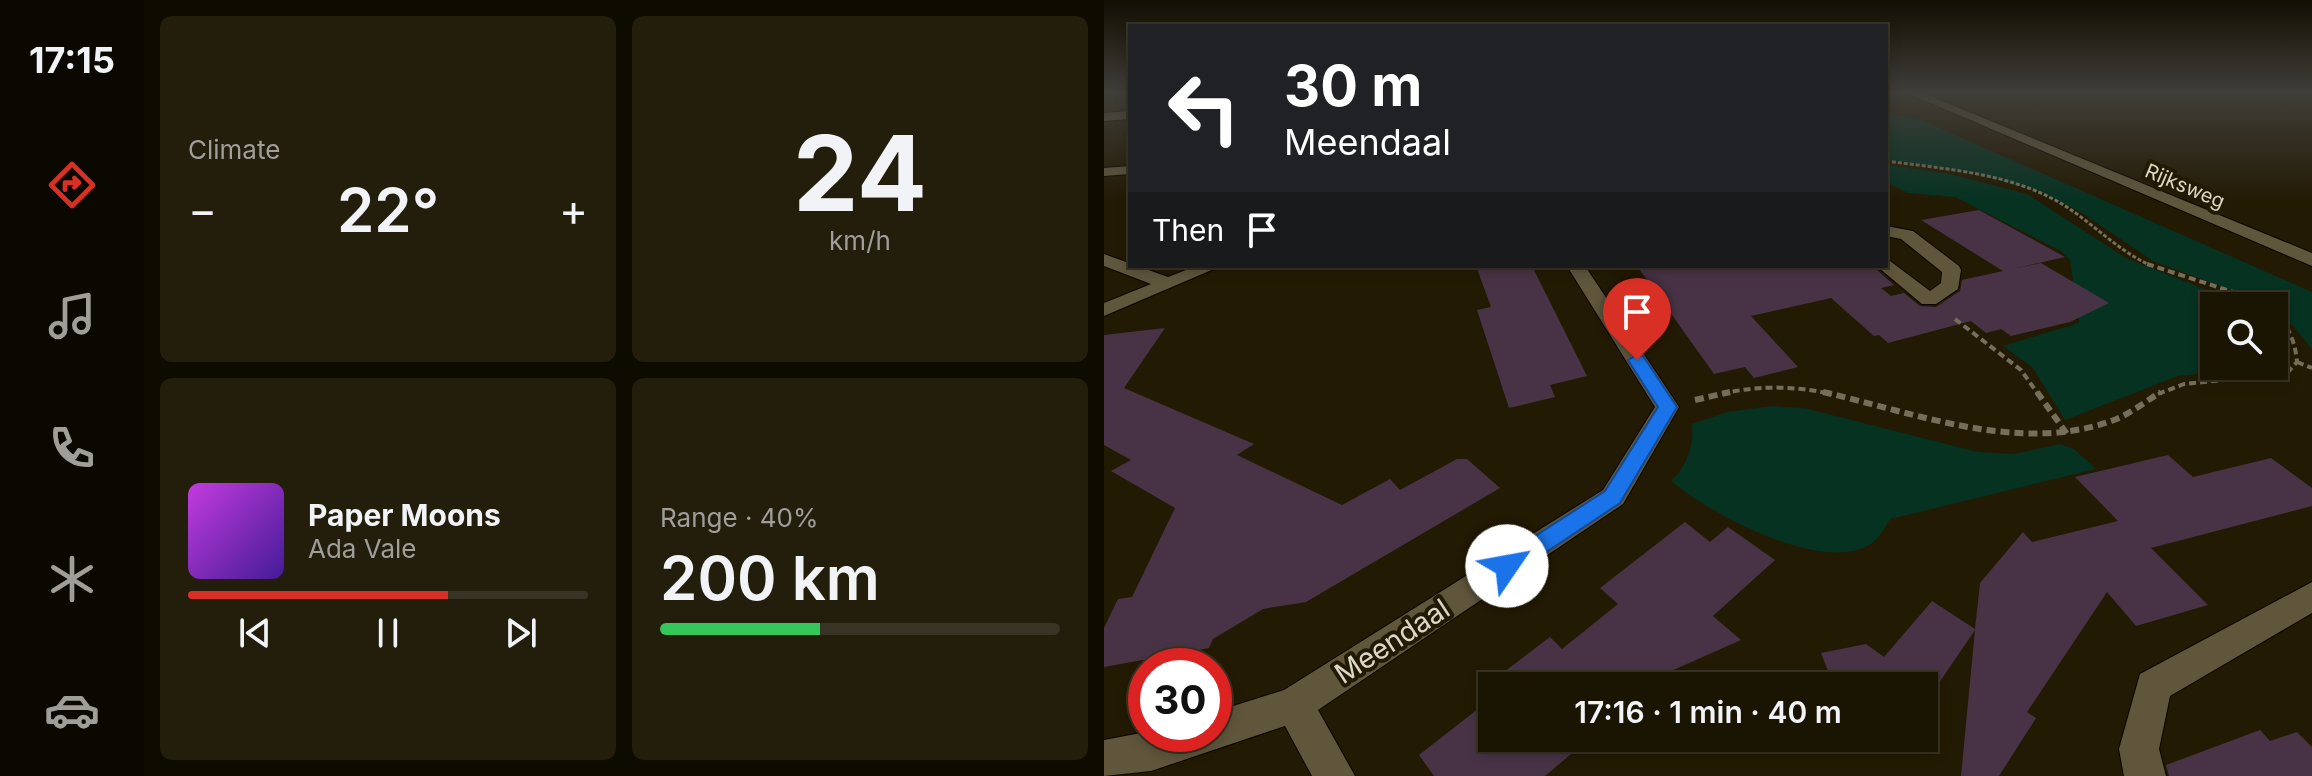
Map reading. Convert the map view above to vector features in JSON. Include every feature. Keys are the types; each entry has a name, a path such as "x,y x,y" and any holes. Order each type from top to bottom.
{"street":[{"name":"Rijksweg","path":"1997,128 2312,260"},
{"path":"1104,172 1128,170"},
{"path":"1888,231 1907,235 1952,270 1951,285 1929,300 1888,266"},
{"path":"1104,260 1168,284"},
{"path":"1104,310 1207,268"},
{"path":"1577,268 1667,407"},
{"name":"Meendaal","path":"1232,725 1294,705 1613,497 1667,407"},
{"path":"2145,776 2139,749 2153,686 2312,596"},
{"path":"1294,705 1334,776"},
{"path":"1104,760 1146,752"}],"path":[{"path":"1888,161 1948,168 2038,192 2068,207 2128,255 2163,270 2236,292"},
{"path":"1929,300 2021,370 2068,435"},
{"path":"2288,327 2293,333 2297,362"},
{"path":"1667,407 1746,388 1811,389 2015,436 2068,435 2115,420 2166,389 2184,384 2286,374 2297,362"},
{"path":"2297,362 2312,368"}],"green space":[{"path":"1888,128 1940,128 2312,292 2312,349 2288,322 2288,292 2236,292 2153,261 2082,213 2044,193 1981,175 1888,159"},
{"path":"1888,165 1950,174 2027,194 2126,258 2212,292 2200,292 2200,374 2178,376 2065,420 2033,368 2003,346 2079,323 2070,260 2061,251 1955,197 1908,193 1888,183"},
{"path":"1772,406 1804,408 1978,452 2014,454 2060,444 2074,449 2096,469 1890,519 1871,544 1850,552 1824,552 1796,546 1738,523 1711,509 1671,481 1688,455 1692,424 1728,412"}],"building":[{"path":"1979,210 2065,257 2017,268 2041,263 2109,303 2070,322 2011,336 2001,329 1986,333 1971,321 1888,343 1879,335 1874,336 1831,298 1751,316 1798,367 1754,378 1745,367 1714,374 1638,268 1877,268 1894,285 1881,288 1891,296 1904,293 1920,306 1936,307 1960,291 1962,280 2003,271 1921,220"},
{"path":"1477,268 1533,268 1587,376 1550,385 1555,397 1509,408 1477,310 1491,307"},
{"path":"1165,328 1124,388 1254,444 1237,455 1342,505 1390,479 1400,490 1457,459 1467,459 1500,488 1306,602 1263,609 1213,639 1209,648 1128,648 1128,663 1104,667 1104,628 1118,599 1132,597 1175,508 1111,471 1131,460 1104,445 1104,335"},
{"path":"2168,455 2193,477 2271,458 2312,488 2312,506 2151,548 2208,605 2136,626 2107,592 2027,712 2036,718 1999,776 1961,776 1975,630 1938,684 1938,672 1828,672 1821,653 1866,644 1884,657 1932,601 1975,629 1980,583 2023,532 2032,542 2118,521 2075,477"},
{"path":"1685,522 1710,542 1728,527 1775,560 1713,616 1741,640 1669,672 1504,672 1550,637 1562,649 1618,604 1600,588"},
{"path":"1478,709 1478,752 1573,752 1545,776 1434,776 1419,755"},
{"path":"2260,730 2270,741 2297,732 2312,747 2312,776 2169,776 2166,765"}],"route":[{"path":"1507,566 1613,497 1667,407 1637,360"}]}
